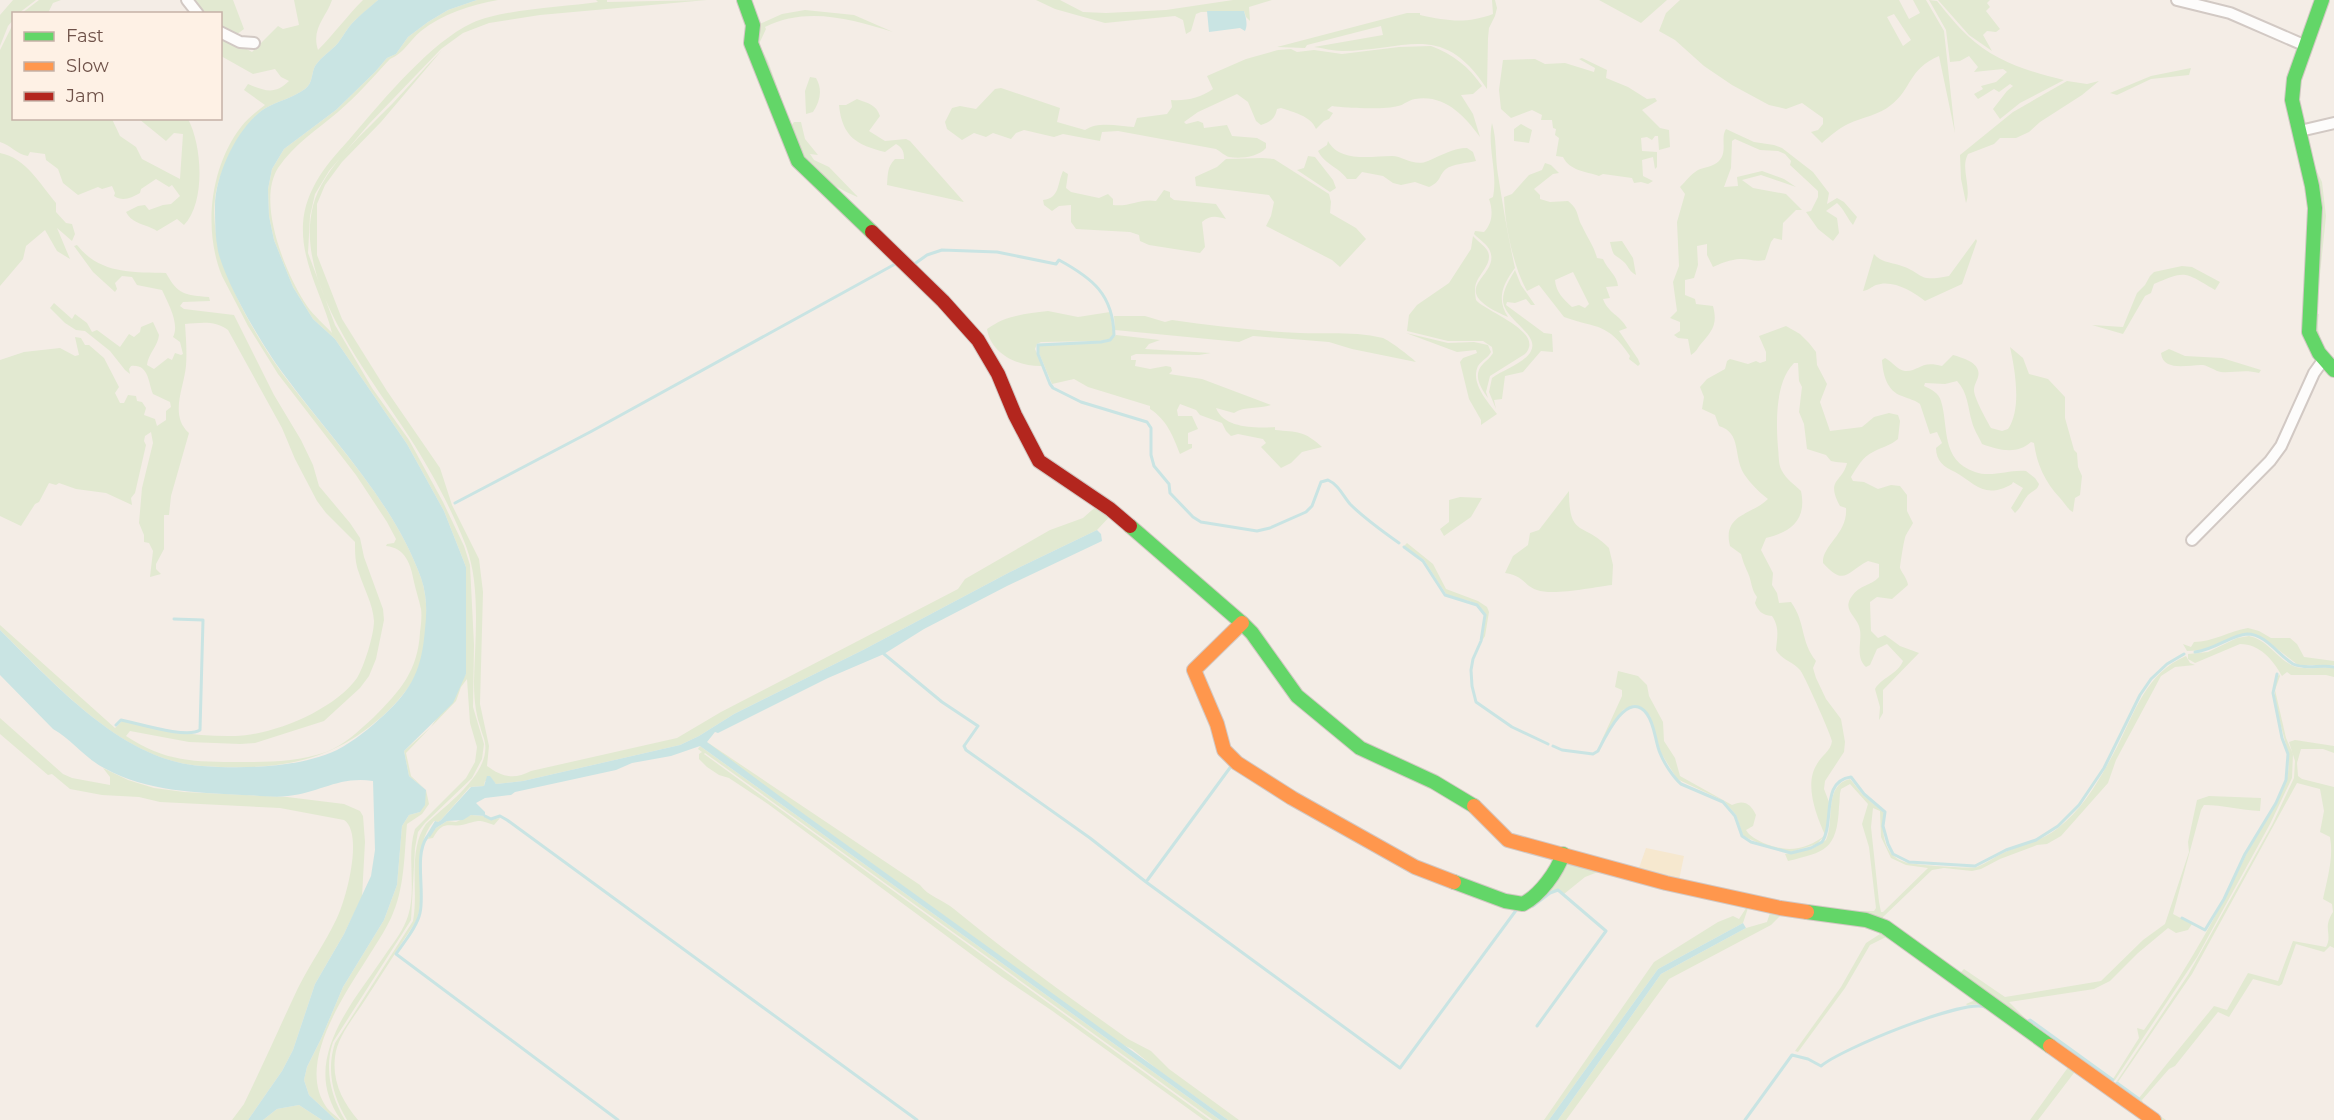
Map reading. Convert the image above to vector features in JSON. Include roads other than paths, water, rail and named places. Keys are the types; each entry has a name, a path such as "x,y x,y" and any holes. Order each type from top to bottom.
{"street":[{"path":"187,0 196,12"},
{"path":"744,0 753,25 751,43 798,161 943,301 978,340 998,374 1015,415 1039,461 1110,509 1242,623 1252,633 1297,696 1359,748 1434,782 1474,806 1508,840 1666,883 1780,908 1866,920 1885,927 2154,1120"},
{"path":"2177,0 2230,13 2306,46"},
{"path":"2322,0 2292,88 2294,113 2312,186 2314,208 2309,332 2319,353 2334,370"},
{"path":"222,33 240,42 254,43"},
{"path":"2300,131 2334,123"},
{"path":"2192,540 2270,461 2281,446 2314,373 2324,359"},
{"path":"1242,623 1225,641 1196,664 1194,670 1217,724 1224,750 1237,763 1302,804 1415,867 1505,901 1522,904 1527,902 1553,874 1561,863 1563,854"}],"water":[{"path":"378,0 477,0 448,10 408,37 396,54 387,58 336,110 284,149 272,169 268,189 269,216 274,240 293,287 313,319 335,339 407,444 444,511 466,567 466,674 453,703 404,751 409,776 426,790 425,805 420,812 409,815 402,826 397,885 384,920 343,987 307,1067 304,1080 309,1095 336,1120 322,1120 299,1105 277,1109 263,1120 248,1120 282,1071 293,1050 315,984 344,934 371,876 375,850 373,781 349,781 299,794 277,797 172,789 137,782 121,776 97,764 53,729 0,675 0,630 67,695 117,735 144,750 173,761 202,766 271,766 306,761 322,756 356,738 384,715 409,686 418,666 424,643 426,610 423,584 409,549 359,470 282,372 255,331 222,265 215,228 216,194 219,180 230,152 245,127 264,109 308,87 318,62 338,43 356,20"},
{"path":"1207,11 1244,11 1247,24 1245,31 1240,28 1209,32"},
{"path":"1097,530 1101,534 1102,541 924,629 884,654 828,678 718,733 715,732 707,742 1228,1120 1220,1120 700,746 671,756 632,763 616,770 515,792 511,795 485,798 476,803 485,812 485,816 471,815 463,820 447,821 436,828 430,837 426,836 435,821 441,820 471,787 484,786 487,776 490,776 496,784 523,781 680,745 734,714 863,650 1010,572"},
{"path":"1743,923 1746,928 1661,974 1558,1120 1549,1120 1658,969"}],"waterway":[{"path":"913,265 927,255 942,250 997,252 1056,264 1059,260 1091,281 1105,298 1110,309 1114,335 1110,340 1101,342 1038,345 1038,354 1050,384 1053,388 1081,402 1147,422 1151,428 1151,455 1154,466 1169,484 1170,493 1193,517 1201,522 1257,531 1270,528 1306,512 1312,506 1321,482 1328,480 1362,515 1399,543"},
{"path":"455,503 592,431 897,263"},
{"path":"1404,547 1423,561 1445,595 1477,605 1485,615 1481,641 1471,670 1476,702 1512,727 1548,744"},
{"path":"116,725 121,720 174,732 200,730 203,620 174,619"},
{"path":"2195,652 2247,634 2260,637 2287,660 2298,666 2334,667"},
{"path":"884,654 942,702 978,726 964,746 966,750 1090,838 1146,882 1400,1068 1517,909"},
{"path":"1553,746 1562,750 1593,754 1598,751 1612,726 1625,711 1632,707 1640,708 1650,718 1660,753 1675,778 1681,784 1723,802 1735,816 1742,836 1751,842 1791,853 1811,848 1822,842 1826,834 1835,786 1841,780 1851,777 1864,794 1885,812 1883,826 1893,854 1909,862 1975,866 2006,850 2036,840 2058,826 2079,805 2104,768 2140,695 2151,679 2167,664 2184,654"},
{"path":"2182,918 2205,930 2224,899 2245,854 2276,803 2286,780 2288,754 2282,738 2273,693 2277,674"},
{"path":"1146,882 1232,765"},
{"path":"485,816 491,819 500,816 507,820 917,1120"},
{"path":"427,837 420,863 420,913 413,929 396,954 618,1120"},
{"path":"1533,906 1558,890 1606,931 1537,1026"},
{"path":"1745,1120 1792,1055 1808,1059 1821,1066 1852,1048 1902,1027 1953,1010 1985,1007"},
{"path":"2028,1021 2030,1020 2113,1080"},
{"path":"2117,1083 2139,1099"}]}
